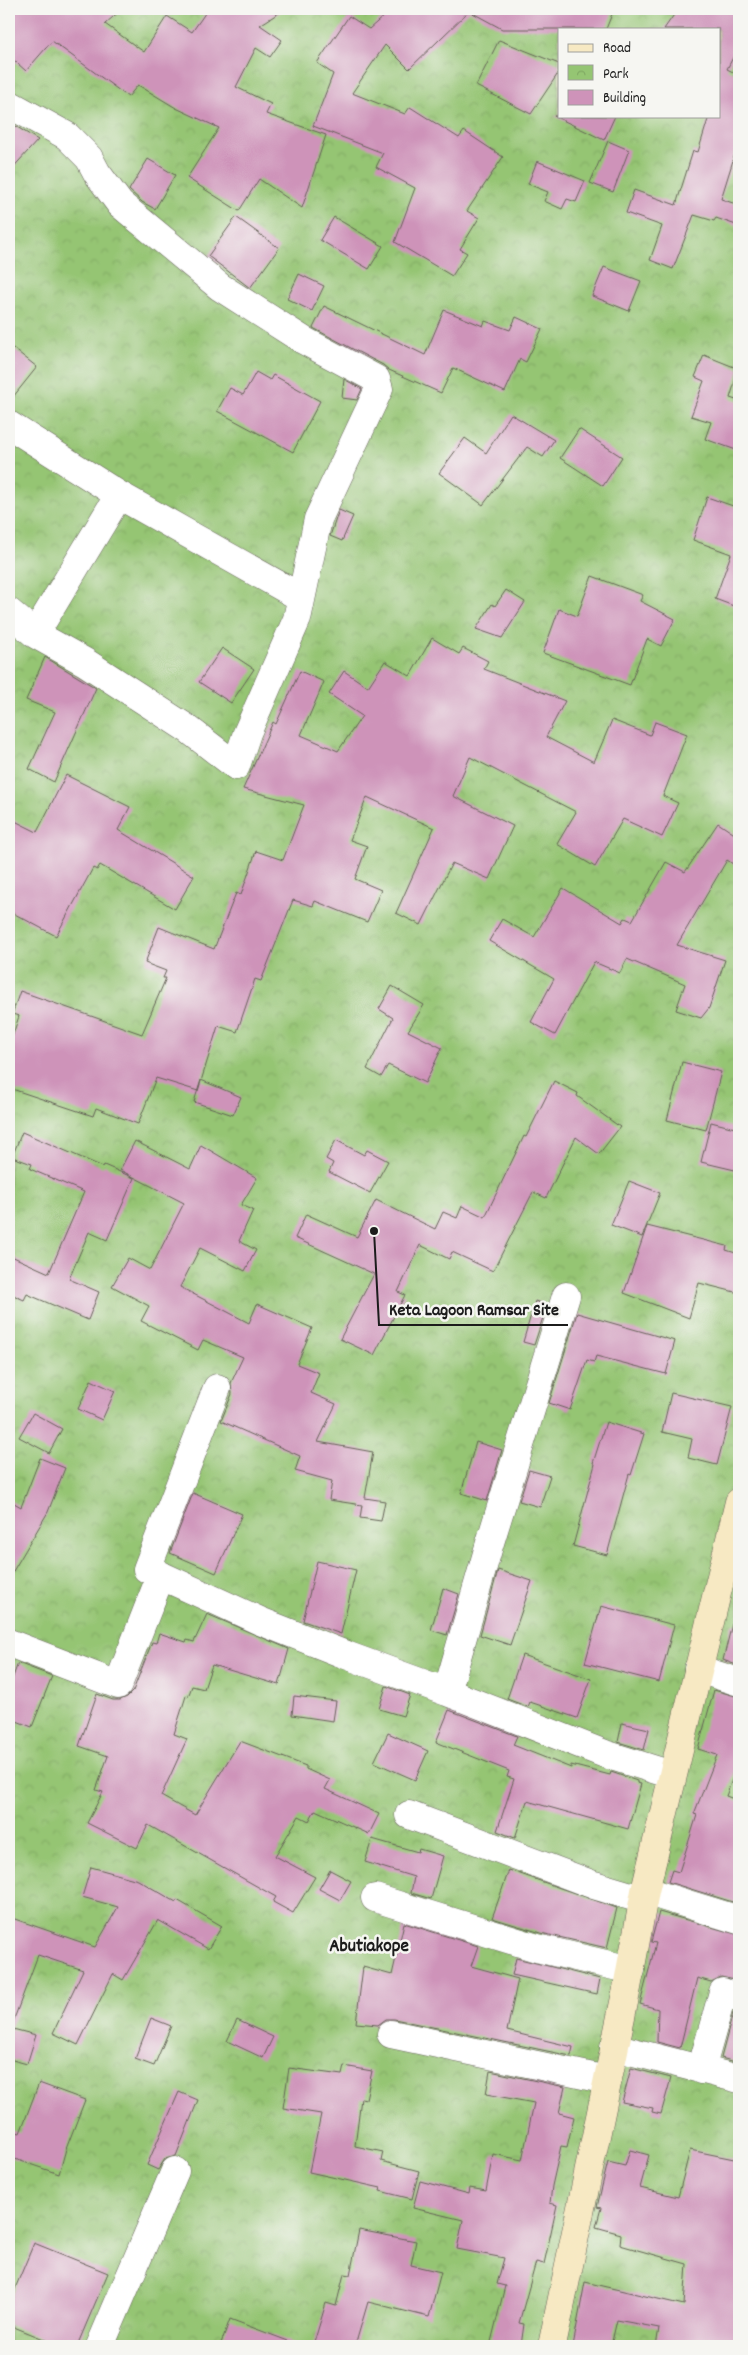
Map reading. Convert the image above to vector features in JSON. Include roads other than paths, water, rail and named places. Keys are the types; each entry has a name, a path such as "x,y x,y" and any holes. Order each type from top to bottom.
{"main road":[{"path":"552,2346 631,1970 644,1896 698,1669 732,1563 739,1502"}],"street":[{"path":"9,104 67,136 89,158 97,173 120,204 220,286 302,340 376,379 379,389 318,519 300,597 297,619 247,733 236,766 188,729 85,662 35,634 9,612"},
{"path":"9,425 119,495 300,597"},
{"path":"35,634 119,495"},
{"path":"447,1692 488,1546 566,1296"},
{"path":"217,1388 147,1569 260,1621 605,1754 672,1776"},
{"path":"9,1643 118,1685 161,1575"},
{"path":"698,1669 739,1682"},
{"path":"409,1815 585,1882 739,1920"},
{"path":"375,1898 537,1948 631,1970"},
{"path":"701,2070 723,1992 739,1998"},
{"path":"391,2034 608,2080"},
{"path":"614,2048 739,2079"},
{"path":"100,2346 174,2171"}],"place":[{"name":"Keta Lagoon Ramsar Site","path":"374,1231"}],"district":[{"name":"Abutiakope","path":"369,1944"}]}
